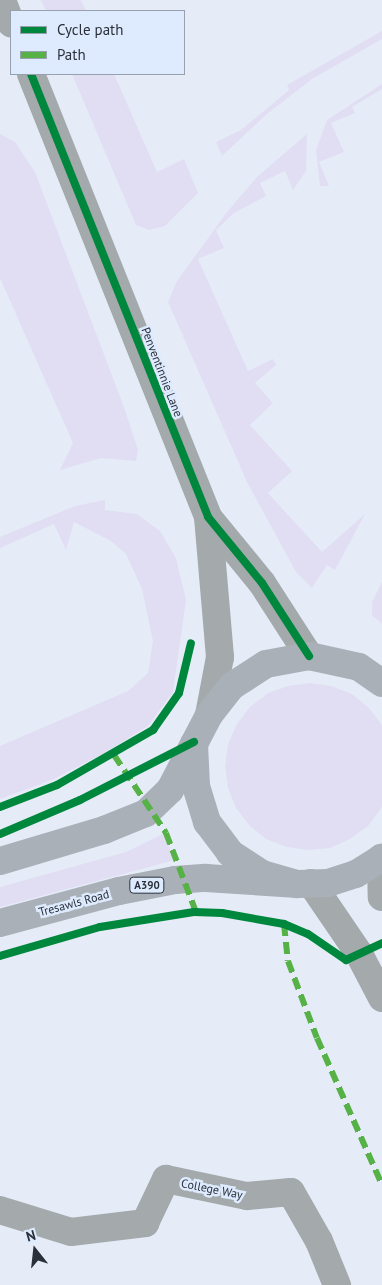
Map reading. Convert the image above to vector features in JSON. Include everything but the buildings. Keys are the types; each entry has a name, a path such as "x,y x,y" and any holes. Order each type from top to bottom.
{"highway":[{"path":"0,860 104,830 146,813 170,790 209,715 232,686 266,664 309,656 358,667 381,682"},
{"name":"A390","path":"194,742 196,786 207,822 230,853 262,874 304,883 328,883 356,874 382,858"},
{"name":"Tresawls Road","path":"0,922 119,891 175,880 206,878 304,883"}],"street":[{"path":"2,0 10,20"},
{"name":"Penventinnie Lane","path":"31,75 208,517 220,657 209,715"},
{"name":"Penventinnie Lane","path":"208,517 262,583 309,656"},
{"path":"382,858 382,897"},
{"path":"304,883 358,952 382,998"},
{"name":"College Way","path":"0,1210 71,1232 145,1223 166,1179 247,1196 292,1192 319,1241 337,1285"}],"shaded area":[{"path":"41,0 81,0 86,10 46,10"},
{"path":"382,31 382,39 312,79 267,114 222,156 216,142 241,130 289,90 287,85"},
{"path":"72,75 114,75 157,172 184,159 198,193 165,226 149,230 136,225"},
{"path":"382,84 382,89 352,107 355,113 331,123 344,152 319,162 329,186 320,186 316,150 327,120"},
{"path":"0,134 15,142 35,172 125,410 138,450 136,461 101,458 60,470 73,443 0,278"},
{"path":"307,134 306,171 293,190 285,171 260,183 266,196 234,213 216,230 224,248 198,259 248,371 273,359 276,365 255,383 273,403 250,425 292,471 268,493 322,552 365,514 335,570 327,565 312,588 296,572 247,482 168,302 177,281 227,212 257,177"},
{"path":"105,500 105,510 137,514 160,531 176,558 186,600 173,692 148,726 104,753 54,779 0,799 0,746 128,691 148,673 153,641 142,589 126,554 111,541 74,522 66,550 54,524 0,548 0,537 75,506"},
{"path":"382,582 382,624 372,615 372,602"},
{"path":"310,683 331,686 352,694 369,708 382,725 382,807 368,826 350,839 330,848 308,850 287,847 266,839 249,825 236,808 228,788 225,766 228,744 237,724 250,707 268,693 288,686"},
{"path":"163,834 175,860 0,907 0,887 126,852"}],"marked path":[{"path":"114,755 166,833 196,912"},
{"path":"284,924 288,961 317,1038 382,1185"}],"cycle path":[{"path":"31,75 208,517 262,583 309,656"},
{"path":"0,807 57,785 153,730 179,693 191,643"},
{"path":"0,834 80,800 194,742"},
{"path":"0,956 100,927 194,912 222,913 284,924 308,934 346,960 382,943"}]}
